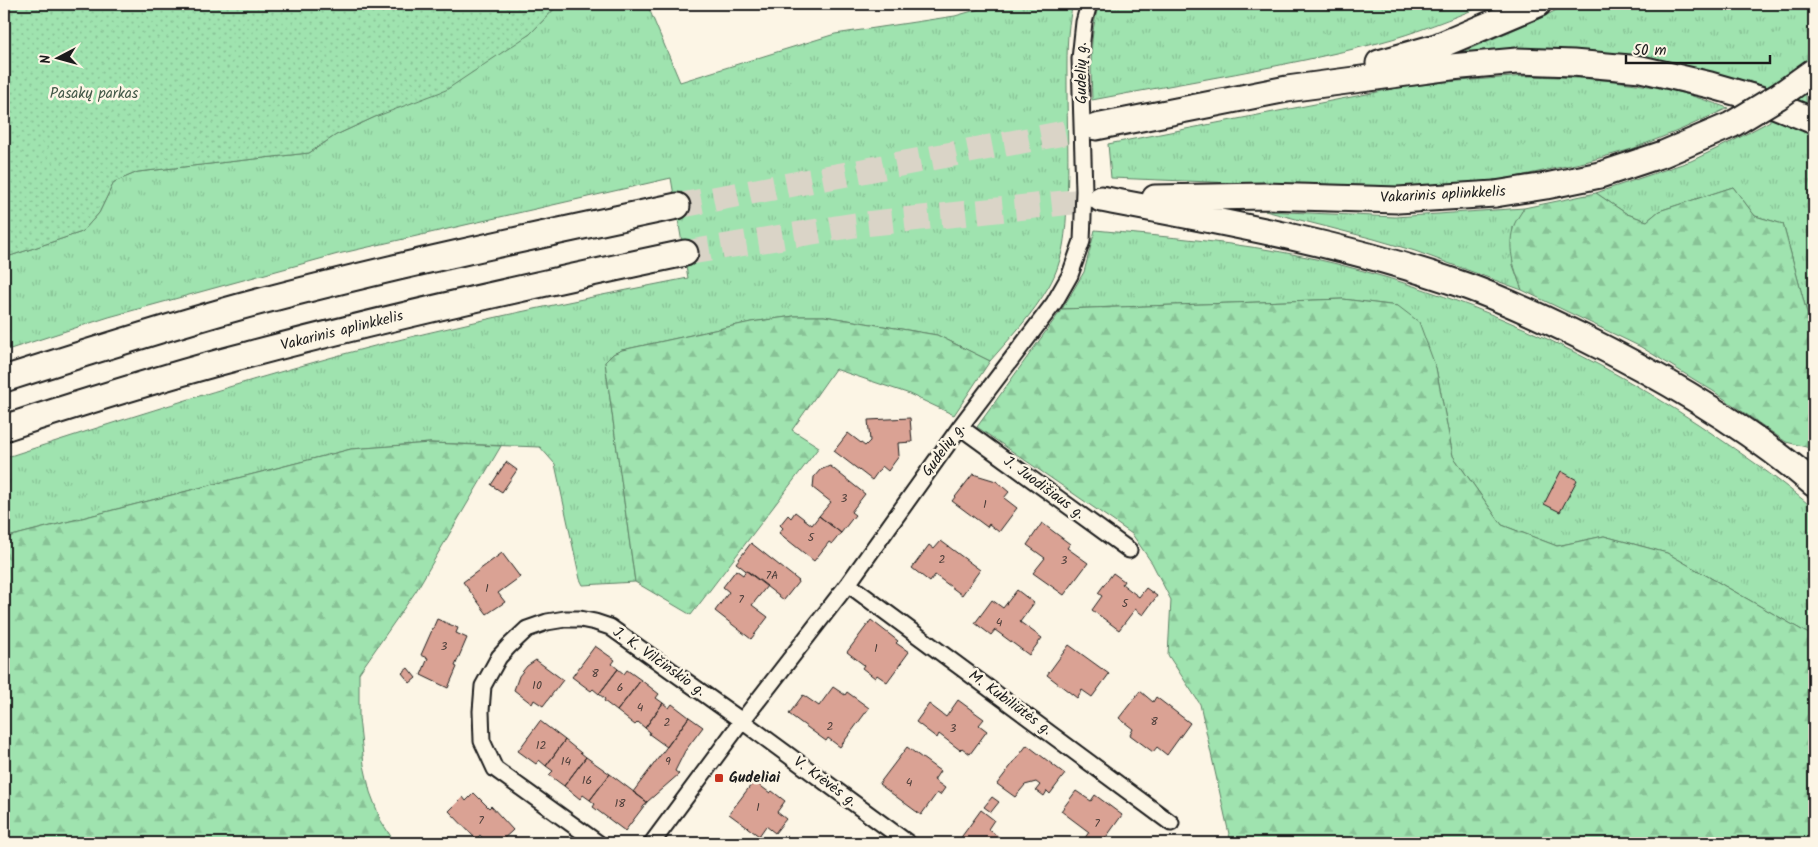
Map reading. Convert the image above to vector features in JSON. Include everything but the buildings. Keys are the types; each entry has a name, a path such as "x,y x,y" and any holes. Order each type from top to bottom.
{"highway":[{"path":"1286,89 1436,47 1538,4"},
{"path":"1096,127 1286,89 1451,66 1517,61 1572,63 1641,70 1710,85 1759,99 1814,121"},
{"name":"Vakarinis aplinkkelis","path":"1814,71 1779,96 1731,125 1662,154 1600,175 1546,186 1494,194 1398,200 1265,196 1101,199 1253,227 1324,245 1466,286 1512,305 1617,354 1705,404 1784,458 1814,484"},
{"path":"4,379 134,338 303,291 502,242 677,206"},
{"name":"Vakarinis aplinkkelis","path":"4,428 111,393 245,355 509,290 686,253"}],"street":[{"name":"Gudelių g.","path":"652,843 742,721 848,584 960,427 1054,303 1070,275 1082,241 1084,191 1080,59 1084,22 1089,4"},
{"name":"J. Juodišiaus g.","path":"960,427 1129,550"},
{"name":"M. Kubiliūtės g.","path":"848,584 1172,823"},
{"name":"J. K. Vilčinskio g.","path":"598,843 495,768 482,741 481,711 483,686 499,657 527,629 547,622 572,619 596,622 610,627 742,721"},
{"name":"V. Krėvės g.","path":"742,721 908,843"}],"green space":[{"name":"Pasakų parkas","path":"4,4 559,4 530,34 446,90 375,117 336,135 309,153 138,172 114,182 99,213 82,232 4,258"},
{"path":"559,4 647,4 680,82 835,34 955,16 997,4 1073,4 1067,45 1068,172 1066,223 1061,256 1049,286 1029,316 990,361 937,335 824,316 794,316 751,322 622,350 613,354 605,362 635,582 583,585 580,579 555,464 540,447 430,443 351,449 4,538 4,458 213,392 340,355 470,323 688,278 671,178 338,254 109,317 4,351 4,258 82,232 99,213 114,182 138,172 309,153 336,135 375,117 530,34"},
{"path":"1099,4 1488,4 1406,35 1343,52 1092,100 1092,39"},
{"path":"1568,4 1811,4 1806,97 1814,188 1814,339 1783,224 1755,216 1733,187 1659,211 1647,221 1627,214 1596,193 1691,161 1770,121 1766,86 1695,68 1655,61 1519,51 1460,53 1543,17"},
{"path":"1526,76 1582,78 1638,84 1681,93 1728,108 1632,149 1585,162 1492,182 1409,190 1111,178 1108,144 1398,88"},
{"path":"1733,187 1755,216 1783,224 1814,339 1814,449 1786,442 1713,391 1641,347 1522,290 1517,275 1511,252 1511,237 1515,224 1524,208 1596,193 1627,214 1647,221 1659,211"},
{"path":"1524,208 1513,227 1513,265 1522,290 1415,251 1265,211 1395,217"},
{"path":"1095,230 1254,247 1307,257 1363,271 1418,287 1524,328 1626,380 1675,409 1735,449 1781,482 1814,509 1814,637 1667,553 1604,536 1557,546 1502,525 1453,456 1436,368 1398,306 1343,299 1062,309 1084,272"},
{"path":"1343,299 1398,306 1419,322 1436,368 1453,456 1502,525 1557,546 1604,536 1667,553 1814,637 1814,843 1231,843 1200,704 1168,655 1171,600 1152,563 1132,534 977,427 1062,309"},
{"path":"794,316 824,316 937,335 990,361 954,415 907,393 835,369 792,430 819,447 691,615 635,582 605,362 613,354 622,350 751,322"},
{"path":"430,443 501,446 416,591 359,673 359,718 364,765 370,792 381,821 395,843 8,843 4,840 4,538 351,449"}],"tunnel":[{"path":"677,206 1096,127"},
{"path":"685,253 855,225 1101,199"}],"place":[{"name":"Gudeliai","path":"719,778"}]}
